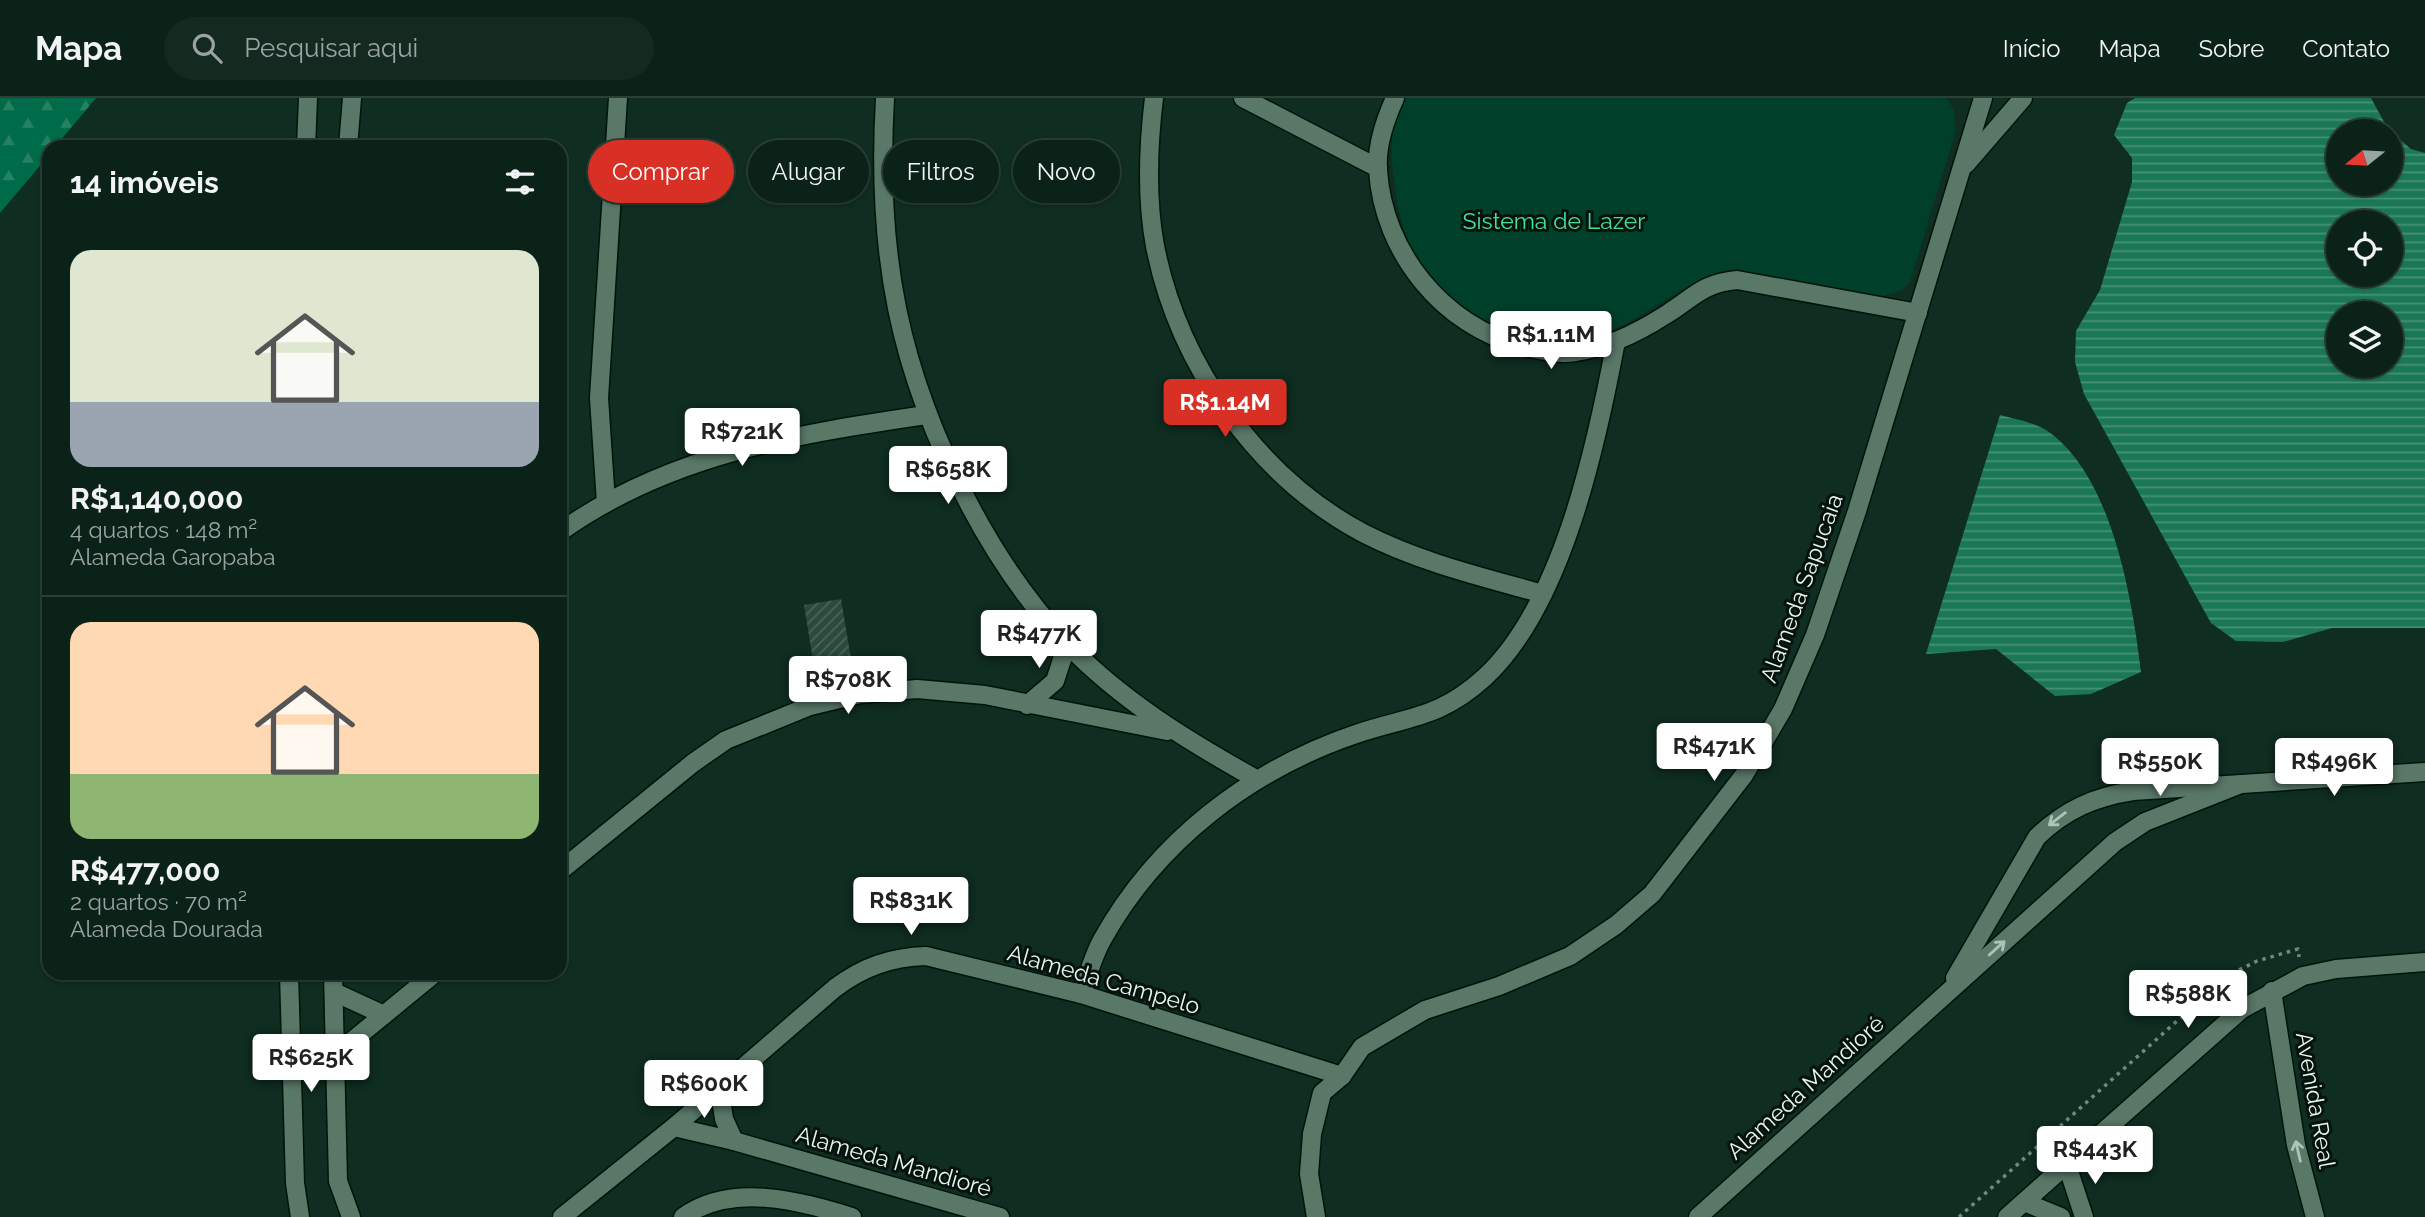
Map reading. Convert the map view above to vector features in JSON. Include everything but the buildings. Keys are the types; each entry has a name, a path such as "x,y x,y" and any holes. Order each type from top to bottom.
{"street":[{"path":"306,140 308,98"},
{"path":"349,140 352,98"},
{"path":"606,503 598,398 618,98"},
{"path":"885,98 882,148 885,230 894,298 926,415 984,531 1015,580 1067,644 1140,709 1175,733 1256,779"},
{"path":"1154,98 1149,189 1155,246 1173,312 1196,363 1230,416 1267,459 1294,483 1362,532 1409,553 1543,594"},
{"path":"1243,98 1378,169"},
{"path":"1395,98 1382,127 1378,169 1392,230 1407,261 1437,300 1470,325 1505,341 1547,352 1572,353 1616,341 1666,314 1708,285 1737,280 1918,313"},
{"name":"Alameda Sapucaia","path":"1317,1217 1309,1174 1312,1134 1322,1093 1342,1076 1362,1047 1425,1010 1499,986 1570,956 1616,925 1652,894 1744,775 1783,709 1815,635 1918,313 1983,98"},
{"path":"1959,172 2024,98"},
{"path":"1081,994 1101,942 1126,901 1158,862 1199,820 1256,779 1312,750 1358,733 1417,719 1467,692 1487,675 1511,647 1543,594 1562,550 1602,419 1616,341"},
{"path":"567,527 606,503 670,472 736,449 800,434 926,415"},
{"path":"1027,705 1055,681 1067,644"},
{"path":"567,865 693,763 726,740 810,706 860,694 917,690 985,695 1175,733"},
{"name":"Alameda Mandioré","path":"1946,993 2037,837 2056,819 2079,805 2109,795 2133,791 2425,772"},
{"name":"Alameda Mandioré","path":"1698,1217 2115,842 2145,822 2241,784"},
{"path":"2133,791 2142,805 2145,822"},
{"path":"2001,901 2026,922"},
{"name":"Alameda Campelo","path":"562,1217 674,1127 854,974 902,957 926,956 1081,994 1342,1076"},
{"path":"2007,1217 2221,1026 2272,991 2303,976 2336,969 2425,962"},
{"path":"289,980 293,1135 300,1217"},
{"path":"333,980 338,1181 351,1217"},
{"path":"335,1055 426,980"},
{"name":"Avenida Real","path":"2272,991 2296,1144 2315,1217"},
{"path":"334,992 384,1015"},
{"path":"719,1086 724,1119 734,1141"},
{"name":"Alameda Mandioré","path":"674,1127 734,1141 1000,1217"},
{"path":"2067,1165 2084,1217"},
{"path":"683,1217 712,1204 759,1196 852,1217"},
{"path":"2024,1202 2061,1217"}],"path":[{"path":"1959,1217 2227,976 2257,961 2298,949 2303,976"}],"green space":[{"path":"0,98 96,98 61,140 42,140 42,163 0,213"},
{"name":"Sistema de Lazer","path":"1406,98 1947,98 1954,111 1956,130 1910,282 1901,291 1883,296 1727,270 1686,287 1610,331 1588,339 1543,343 1498,330 1476,318 1437,287 1412,252 1400,216 1392,159 1396,118"}],"shaded area":[{"path":"2135,98 2371,98 2382,119 2326,119 2326,196 2403,196 2403,142 2411,149 2425,153 2425,628 2332,628 2283,642 2236,641 2211,623 2084,394 2075,362 2076,331 2100,290 2132,182 2132,158 2114,135 2127,103"},
{"path":"2000,415 2041,427 2069,450 2103,506 2115,540 2132,609 2141,672 2091,694 2055,696 1996,649 1926,654"}]}
